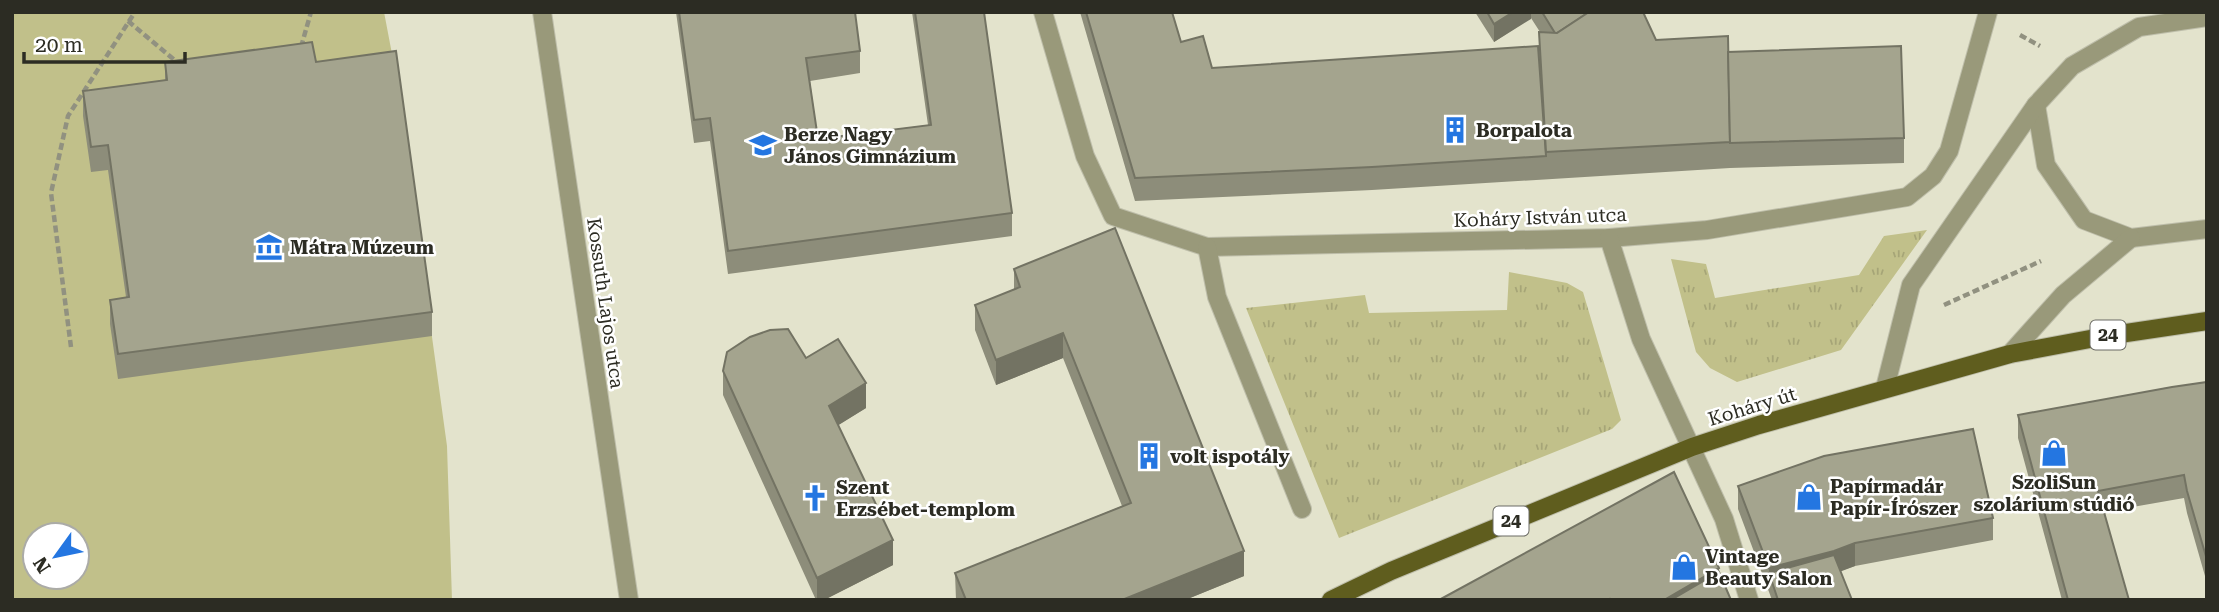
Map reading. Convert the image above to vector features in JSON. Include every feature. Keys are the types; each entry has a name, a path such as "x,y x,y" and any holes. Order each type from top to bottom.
{"main road":[{"name":"Koháry út","path":"1331,600 1391,571 1692,447 1885,388 2010,354 2106,335 2207,321"}],"street":[{"name":"Kossuth Lajos utca","path":"542,12 629,600"},
{"name":"Koháry István utca","path":"1043,12 1085,156 1114,216 1207,247 1609,238 1707,230 1907,197 1933,176 1949,152 1988,14"},
{"path":"1885,388 1911,285 2036,104 2072,66 2139,27 2207,17"},
{"path":"2036,104 2046,165 2084,220 2131,238 2207,229"},
{"path":"1609,238 1641,339 1724,519 1749,600"},
{"path":"2010,354 2063,295 2131,238"},
{"path":"1207,247 1217,297 1302,509"}],"path":[{"path":"71,347 51,193 68,116 135,12"},
{"path":"290,52 301,47 311,12"},
{"path":"1988,14 2072,66"},
{"path":"128,21 178,63"}],"green space":[{"path":"12,12 384,12 396,75 447,446 452,600 12,600"},
{"path":"1927,230 1841,350 1737,382 1710,368 1696,352 1671,259 1706,264 1715,298 1859,275 1884,236"},
{"path":"1509,272 1567,283 1583,292 1621,420 1612,429 1339,538 1246,308 1365,295 1369,313 1507,310"}],"building":[{"name":"Berze Nagy János Gimnázium","path":"679,12 855,12 860,51 806,58 818,139 931,125 915,12 984,12 1012,213 728,251 710,118 694,120"},
{"path":"1086,12 1172,12 1181,42 1203,36 1212,68 1538,46 1546,156 1135,178"},
{"path":"1487,12 1513,12 1494,24"},
{"path":"1542,12 1589,12 1555,33"},
{"path":"1589,12 1643,12 1656,40 1728,36 1730,142 1546,152 1539,32 1557,33"},
{"name":"Mátra Múzeum","path":"312,42 316,62 396,51 432,312 118,354 110,300 129,297 108,145 91,147 83,91 167,80 165,62"},
{"path":"1901,46 1904,138 1730,143 1728,52"},
{"name":"volt ispotály","path":"1115,228 1244,551 1122,600 966,600 955,573 1131,503 1063,333 996,360 975,305 1020,287 1014,269"},
{"name":"Szent Erzsébet-templom","path":"788,329 806,358 838,339 866,383 829,406 893,540 817,578 723,371 727,352 750,337 770,330"},
{"path":"2207,382 2207,560 2184,475 2098,491 2129,600 2068,600 2018,415"},
{"path":"1973,429 1993,518 1855,543 1769,568 1738,486 1824,456"},
{"path":"1674,472 1719,568 1664,600 1439,600"},
{"path":"1834,555 1852,600 1778,600 1769,573"},
{"path":"1719,572 1731,600 1671,600"}],"place":[{"name":"Borpalota","path":"1455,130"},
{"name":"Berze Nagy János Gimnázium","path":"763,145"},
{"name":"Mátra Múzeum","path":"269,247"},
{"name":"SzoliSun szolárium stúdió","path":"2054,453"},
{"name":"volt ispotály","path":"1149,456"},
{"name":"Papírmadár Papír-Írószer","path":"1809,497"},
{"name":"Szent Erzsébet-templom","path":"815,498"},
{"name":"Vintage Beauty Salon","path":"1684,567"}]}
